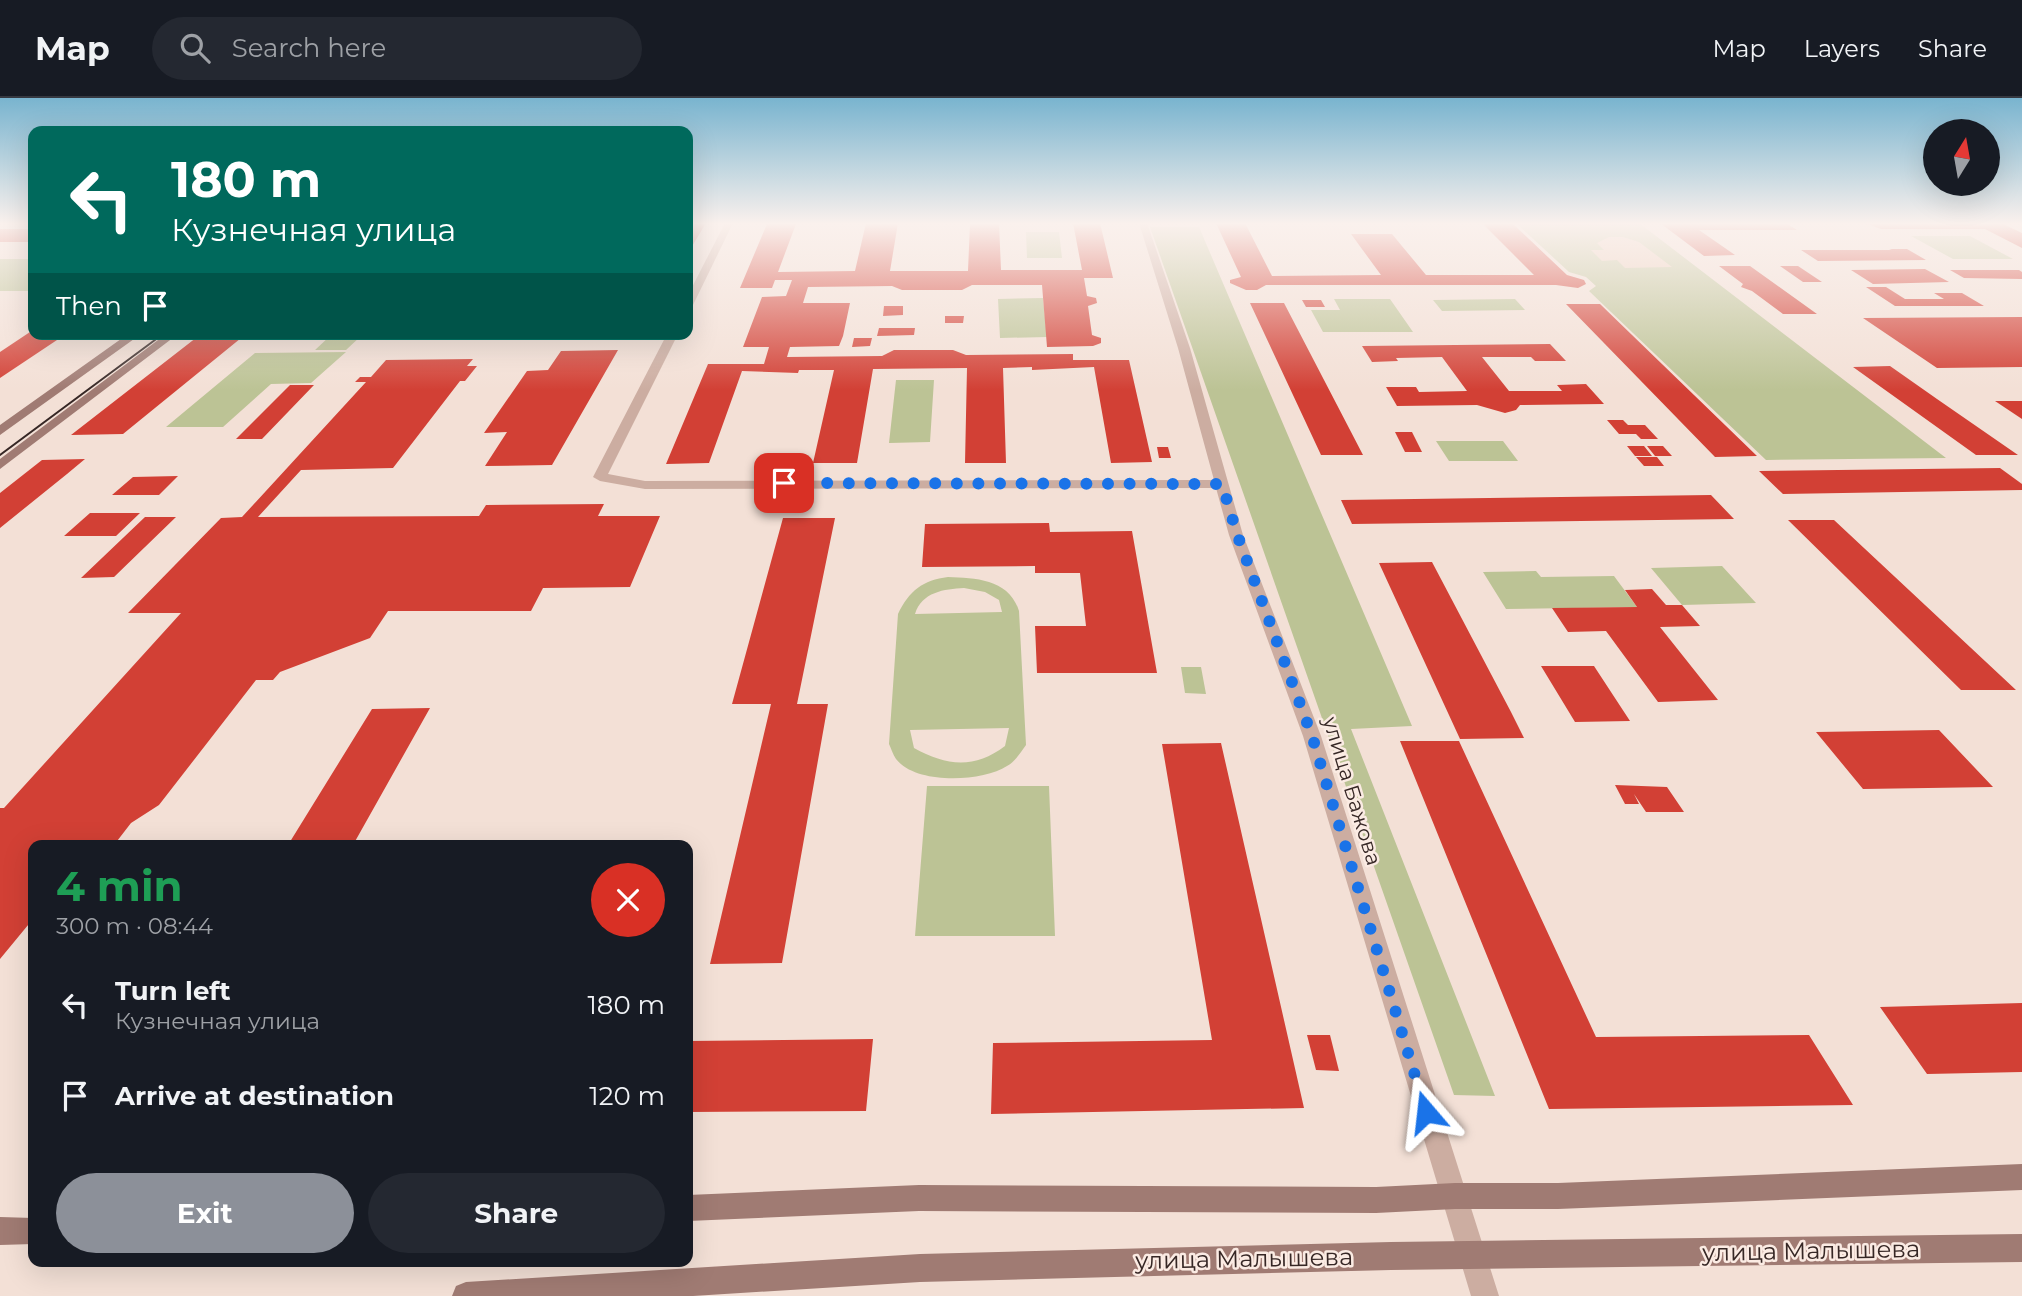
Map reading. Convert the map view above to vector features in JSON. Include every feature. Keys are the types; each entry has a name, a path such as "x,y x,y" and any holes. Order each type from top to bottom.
{"main road":[{"path":"0,431 128,340"},
{"path":"0,465 165,340"},
{"path":"693,1208 919,1198 1376,1200 1455,1196 1558,1196 2022,1177"},
{"path":"0,1231 28,1231"},
{"name":"улица Малышева","path":"466,1296 920,1268 1472,1255 2022,1248"}],"street":[{"path":"693,295 701,279"},
{"name":"улица Бажова","path":"1161,279 1237,534 1312,736 1485,1296"},
{"path":"670,340 600,477 645,485 1222,484"}],"green space":[{"path":"0,279 28,279 28,291 0,291"},
{"path":"1168,279 1221,279 1412,726 1351,729 1495,1096 1454,1095"},
{"path":"1588,279 1712,279 1946,458 1766,460 1589,291 1596,286"},
{"path":"1043,298 1047,337 1000,338 998,299"},
{"path":"1334,299 1390,299 1413,332 1323,332 1311,310 1340,310"},
{"path":"1515,299 1525,310 1442,311 1433,300"},
{"path":"326,340 357,340 346,350 315,350"},
{"path":"346,352 311,383 271,384 223,427 166,427 255,353"},
{"path":"896,380 934,380 930,442 889,443"},
{"path":"1436,441 1503,441 1518,461 1449,461"},
{"path":"1722,566 1756,603 1682,605 1651,568"},
{"path":"1536,571 1541,577 1614,576 1637,607 1506,609 1483,572"},
{"path":"948,577 970,578 1000,586 1008,592 1019,611 1026,745 1010,764 996,771 966,778 933,777 918,773 896,759 889,744 898,614 918,588","holes":["964,588 985,592 999,600 1002,612 915,614 928,596 949,589","1009,728 1005,746 983,759 960,762 938,759 914,748 910,730"]},
{"path":"1181,667 1201,667 1206,694 1185,693"},
{"path":"927,786 1049,786 1055,936 915,936"}],"building":[{"path":"744,279 1084,279 1087,296 1096,298 1097,303 1088,306 1092,335 1101,338 1101,343 1093,346 1047,347 1042,285 972,285 962,290 902,290 892,286 808,287 803,303 850,303 843,336 839,346 790,347 787,357 882,356 894,350 953,350 966,355 1073,354 1073,360 1129,360 1152,462 1111,463 1094,367 1032,370 1032,367 1003,368 1006,463 965,463 967,368 873,369 857,463 813,463 834,370 799,370 798,373 742,371 709,463 666,464 708,364 764,364 769,347 743,347 762,297 786,296 792,280 775,280 772,288 740,288"},
{"path":"1580,279 1586,284 1578,288 1556,285 1266,285 1257,290 1246,290 1230,283 1230,280"},
{"path":"1736,279 1768,279 1817,314 1783,314 1752,291 1741,287 1743,284"},
{"path":"1799,279 1817,279 1822,282 1803,282"},
{"path":"1865,279 1943,279 1949,282 1873,284"},
{"path":"1866,287 1886,287 1905,299 1944,299 1934,293 1962,293 1984,306 1895,306"},
{"path":"1302,300 1321,300 1325,307 1306,307"},
{"path":"1250,303 1284,303 1363,455 1321,455"},
{"path":"1566,304 1600,304 1757,456 1715,457"},
{"path":"884,306 903,306 903,315 883,316"},
{"path":"945,316 964,316 963,323 945,323"},
{"path":"2022,317 2022,367 1937,368 1863,318"},
{"path":"879,328 915,328 914,335 877,336"},
{"path":"28,333 28,340 57,340 0,378 0,352"},
{"path":"854,338 872,338 870,346 852,347"},
{"path":"193,340 239,340 123,434 71,435"},
{"path":"1550,344 1566,361 1535,361 1531,357 1482,357 1509,391 1562,391 1557,385 1586,384 1604,404 1520,405 1516,410 1505,413 1477,405 1397,406 1386,387 1416,387 1419,392 1467,391 1442,357 1396,358 1398,361 1372,362 1362,346"},
{"path":"618,350 552,465 485,466 507,432 484,433 527,371 548,370 561,351"},
{"path":"473,359 467,366 477,366 465,381 460,381 393,468 301,470 258,517 479,516 486,505 604,504 598,516 660,516 630,587 543,588 531,611 388,611 370,638 280,672 273,680 256,680 159,805 131,823 118,840 28,840 28,925 0,959 0,808 4,808 181,613 128,613 221,518 242,517 366,382 355,382 360,377 371,377 386,360"},
{"path":"1890,366 2018,455 1976,455 1853,367"},
{"path":"290,385 314,385 262,439 236,439"},
{"path":"1995,401 2022,401 2022,419"},
{"path":"1607,420 1623,420 1628,425 1645,425 1658,439 1641,439 1636,434 1619,434"},
{"path":"1395,432 1412,432 1422,452 1405,452"},
{"path":"1627,446 1644,446 1652,456 1635,456"},
{"path":"1647,446 1663,446 1672,456 1655,456"},
{"path":"1157,447 1168,447 1171,458 1159,458"},
{"path":"1636,457 1657,457 1664,466 1644,466"},
{"path":"85,459 0,528 0,493 42,460"},
{"path":"2000,468 2022,484 2022,490 1783,494 1759,471"},
{"path":"178,476 159,495 112,495 133,477"},
{"path":"1711,495 1734,519 1352,524 1341,500"},
{"path":"90,513 140,513 116,536 64,536"},
{"path":"145,517 176,517 114,577 81,578"},
{"path":"783,518 835,518 797,704 828,704 782,963 710,964 771,704 732,704"},
{"path":"1788,520 1834,520 2016,690 1961,690"},
{"path":"1049,523 1050,532 1132,531 1157,673 1037,673 1035,626 1086,626 1080,573 1035,573 1035,566 922,567 925,524"},
{"path":"1432,562 1524,738 1460,739 1379,563"},
{"path":"1652,589 1666,605 1682,605 1700,626 1660,627 1718,700 1658,702 1606,631 1568,632 1552,608 1637,607 1625,590"},
{"path":"1541,666 1594,666 1630,721 1575,722"},
{"path":"430,708 356,840 291,840 372,709"},
{"path":"1939,730 1993,787 1863,789 1816,732"},
{"path":"1400,741 1459,741 1596,1037 1809,1035 1853,1105 1549,1109"},
{"path":"1221,743 1304,1108 991,1114 993,1043 1212,1040 1162,744"},
{"path":"1615,785 1667,787 1684,812 1646,812 1634,794 1639,804 1625,804"},
{"path":"2022,1003 2022,1072 1927,1074 1880,1007"},
{"path":"1307,1035 1330,1035 1339,1071 1316,1070"},
{"path":"873,1039 866,1111 693,1112 693,1041"}],"tram line":[{"path":"0,455 155,340"}],"route":[{"path":"784,483 1222,484 1250,571 1312,736 1426,1112"}]}
